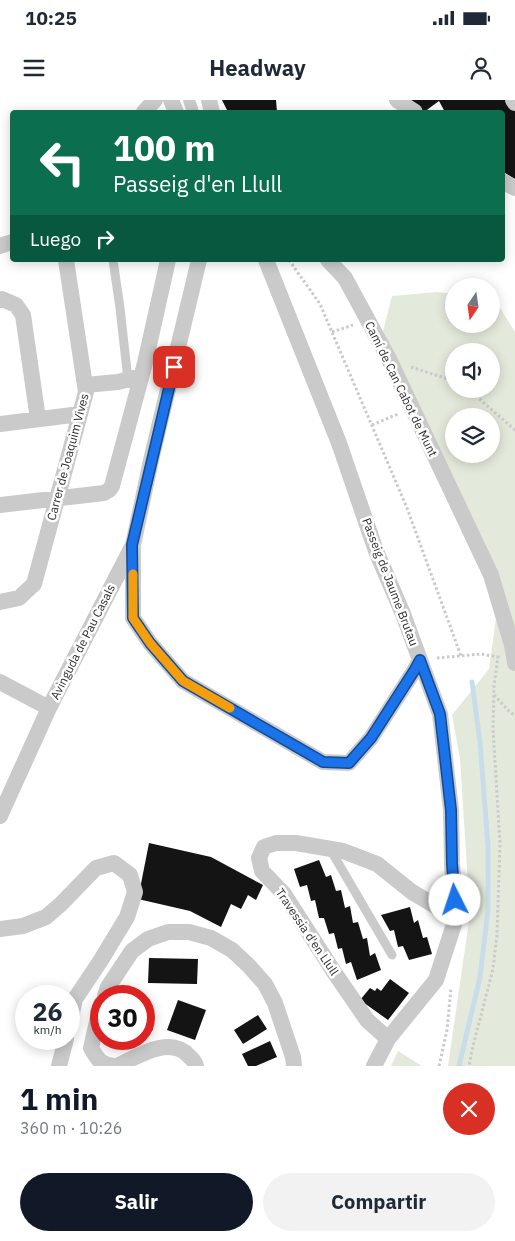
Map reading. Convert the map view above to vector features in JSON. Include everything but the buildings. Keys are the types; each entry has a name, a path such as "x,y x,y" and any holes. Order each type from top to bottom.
{"street":[{"path":"146,110 155,100"},
{"path":"398,100 411,110"},
{"name":"Carrer de Joaquim Vives","path":"0,602 19,598 34,584 86,392 66,262"},
{"path":"0,505 104,493 112,486 135,378 167,262"},
{"name":"Avinguda de Pau Casals","path":"0,816 49,708 132,545 199,262"},
{"name":"Passeig de Jaume Brutau","path":"267,262 339,444 376,551 403,614 440,714 451,810 456,918"},
{"name":"Camí de Can Cabot de Munt","path":"330,262 345,278 389,359 491,575 512,645 515,663"},
{"path":"0,300 2,299 16,305 23,315 38,419"},
{"path":"85,385 118,382 135,378"},
{"path":"0,424 80,414"},
{"path":"132,545 133,618 150,643 183,681 323,762 349,763 371,738 420,660"},
{"path":"0,682 49,708"},
{"name":"Travessia d'en Llull","path":"388,1039 367,1020 284,894 262,870 259,858 264,847 276,843 296,843 343,851 377,864 412,892 456,918"},
{"path":"0,929 23,926 46,917 96,868 114,863 130,875 135,892 127,917 80,992"},
{"path":"374,1066 388,1039 436,980 456,918"},
{"path":"109,985 132,951 148,939 168,932 189,932 211,938 232,950 265,984 275,1003 293,1057 294,1066"},
{"path":"92,1050 104,1065 116,1066 146,1052 175,1046 186,1052 195,1062 196,1066"},
{"path":"59,1066 63,1050"}],"lane":[{"path":"113,262 120,308 135,378"},
{"path":"330,849 392,955"}],"path":[{"path":"290,262 320,304 407,508 461,656"},
{"path":"332,332 349,326"},
{"path":"389,359 445,378"},
{"path":"478,398 515,430"},
{"path":"372,425 398,414"},
{"path":"420,660 481,654 498,657 493,729 500,843 497,935 493,969 469,1066"},
{"path":"494,695 515,716"},
{"path":"439,1066 447,1030 451,983"}],"green space":[{"path":"437,292 445,293 445,333 500,333 500,308 515,332 515,1066 448,1066 470,914 460,759 452,715 489,669 496,618 491,568 383,331 392,296"},
{"path":"398,1051 422,1066 391,1066"}],"waterway":[{"path":"459,1066 480,977 488,910 488,846 480,742 472,682"}],"slow traffic":[{"path":"133,574 133,618 150,643 183,681 230,708"}],"route":[{"path":"174,367 132,545 133,618 150,643 183,681 323,762 349,763 371,738 420,660 440,714 451,810 455,900"}]}
